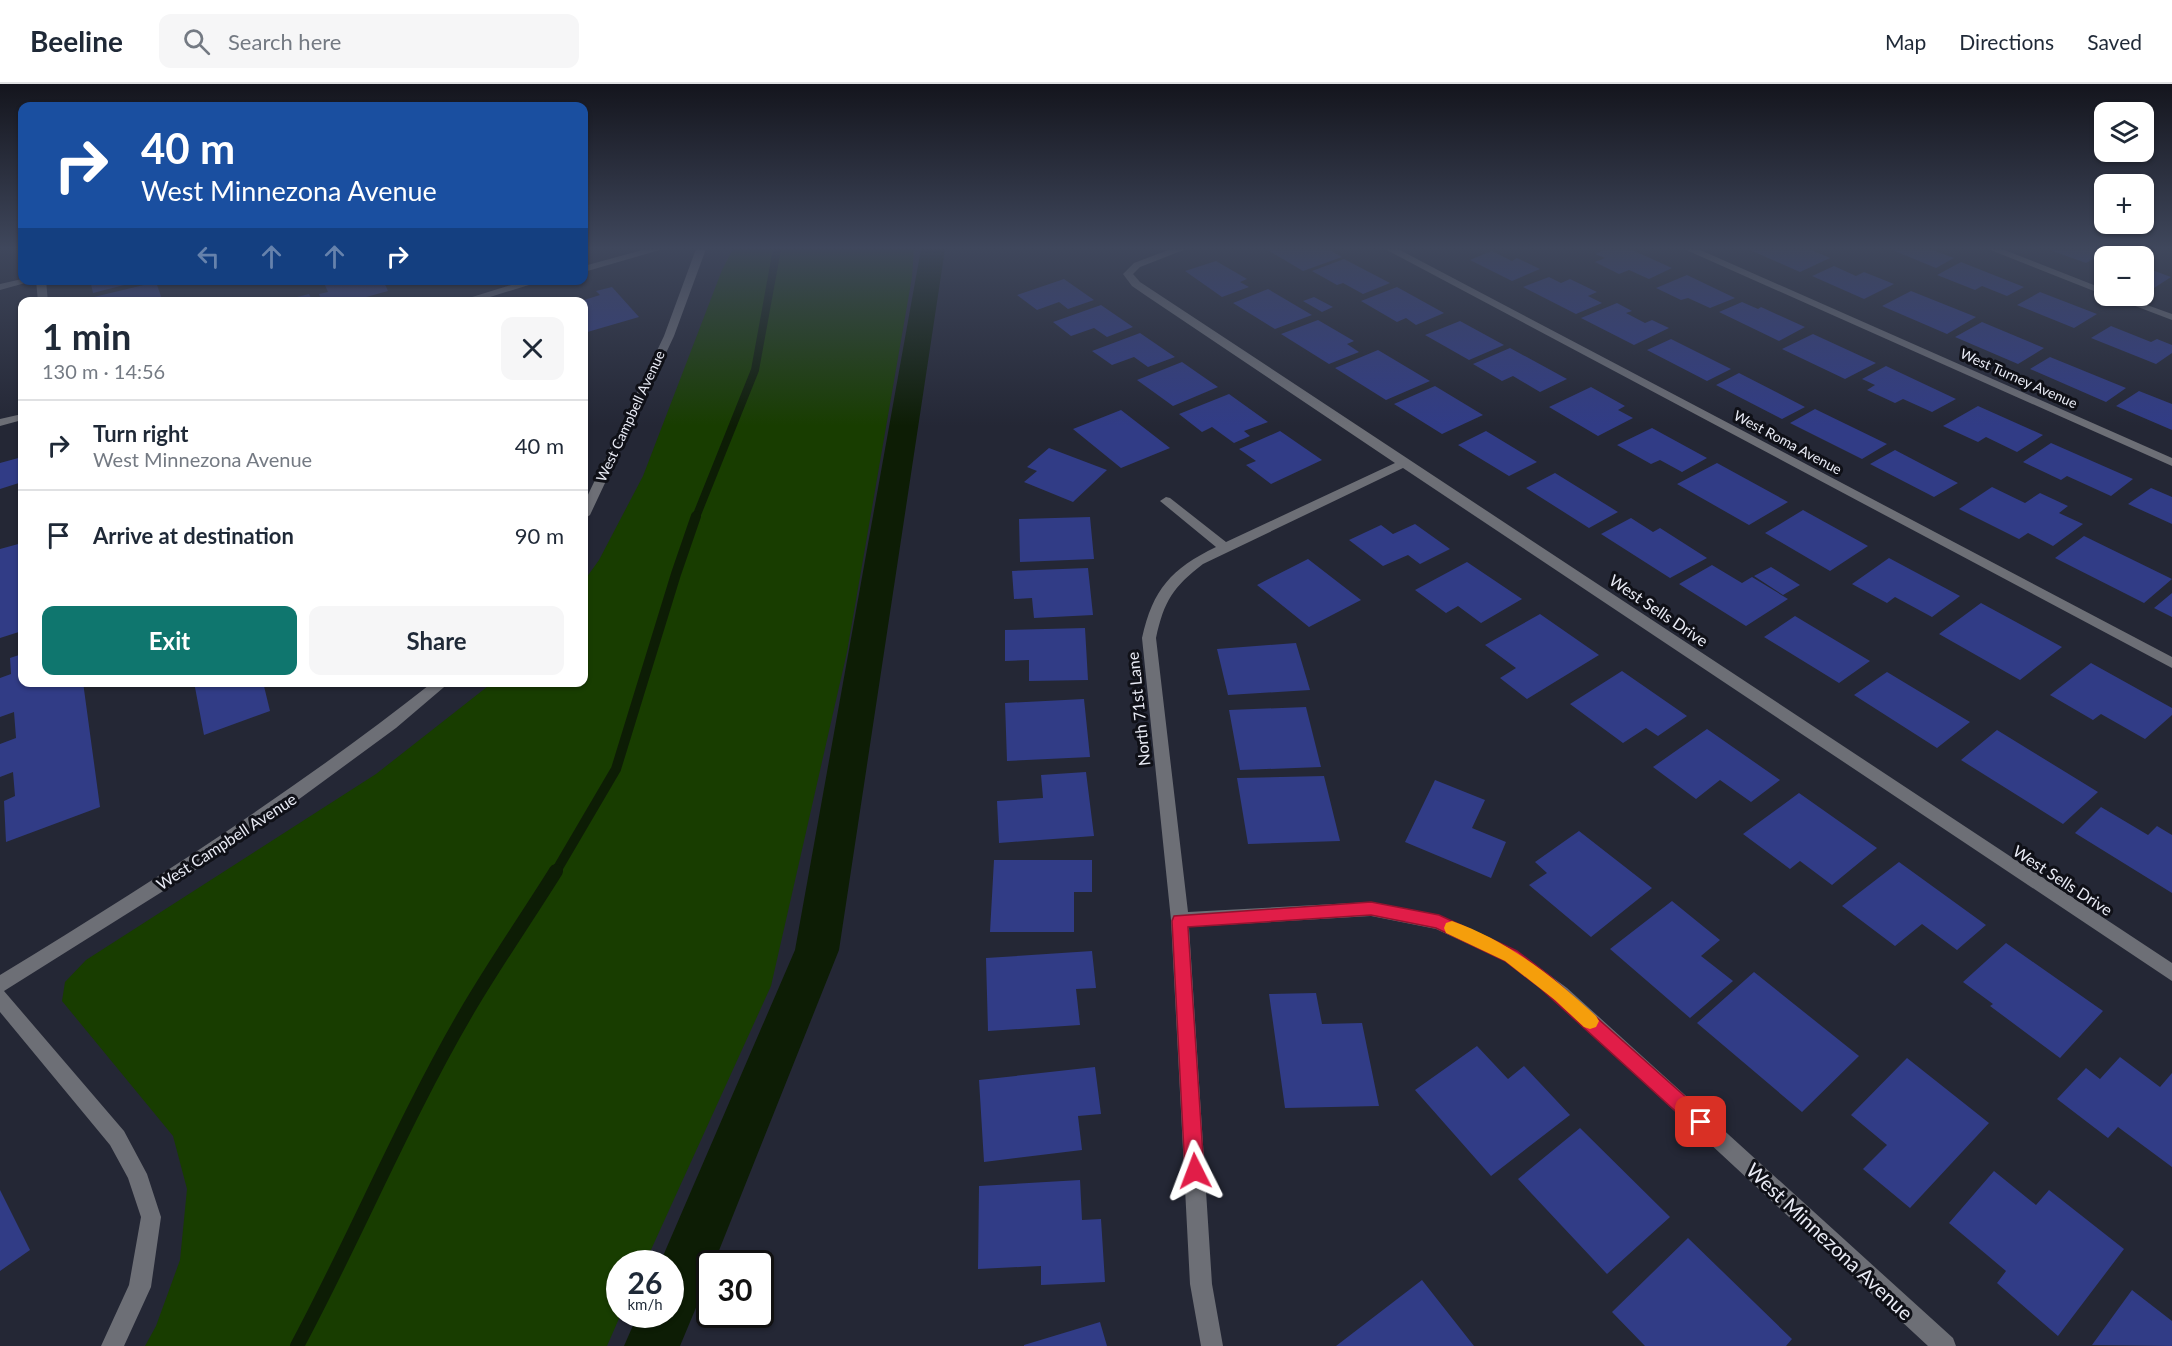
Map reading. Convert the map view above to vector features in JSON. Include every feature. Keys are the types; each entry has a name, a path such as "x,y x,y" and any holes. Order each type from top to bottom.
{"street":[{"name":"West Campbell Avenue","path":"588,507 669,336 679,308"},
{"name":"West Sells Drive","path":"1172,308 2172,973"},
{"name":"West Roma Avenue","path":"1501,308 2172,663"},
{"name":"West Turney Avenue","path":"1823,308 2172,462"},
{"path":"2145,308 2172,318"},
{"path":"0,423 18,418"},
{"name":"North 71st Lane","path":"1212,1346 1201,1284 1180,921 1149,638 1156,604 1171,582 1198,561 1406,462"},
{"path":"1166,501 1224,547"},
{"name":"West Campbell Avenue","path":"0,985 88,931 324,776 437,687"},
{"name":"West Minnezona Avenue","path":"1180,921 1371,909 1439,922 1511,956 1561,994 1945,1346"},
{"path":"0,998 117,1138 137,1174 151,1218 141,1287 112,1346"}],"green space":[{"path":"707,308 907,308 847,652 771,986 651,1250 606,1250 606,1328 615,1328 607,1346 145,1346 156,1326 180,1260 187,1189 173,1136 62,1001 65,982 86,960 376,774 487,687 588,687 588,575 599,560 643,476"}],"building":[{"path":"588,308 631,308 639,317 588,332"},
{"path":"1093,308 1105,308 1133,327 1107,337 1094,328 1071,336 1053,322"},
{"path":"1241,308 1300,308 1312,315 1275,329"},
{"path":"1315,308 1331,308 1322,312"},
{"path":"1373,308 1435,308 1444,313 1416,325 1406,318 1397,322"},
{"path":"1564,308 1590,308 1576,314"},
{"path":"1605,308 1626,308 1632,311 1626,313 1645,323 1652,320 1669,328 1634,345 1581,318"},
{"path":"1728,308 1763,308 1805,327 1779,341 1719,312"},
{"path":"1886,308 1953,308 1976,317 1947,334"},
{"path":"2024,308 2081,308 2097,314 2074,328"},
{"path":"1318,320 1354,341 1347,344 1359,352 1329,364 1281,334"},
{"path":"1460,321 1504,345 1469,360 1425,335"},
{"path":"1982,322 2044,348 2018,364 1955,337"},
{"path":"2111,326 2151,342 2157,339 2172,345 2172,353 2156,364 2091,338"},
{"path":"1140,333 1175,357 1148,367 1134,357 1112,365 1092,351"},
{"path":"1813,334 1876,363 1845,379 1782,349"},
{"path":"1671,339 1731,369 1707,381 1647,350"},
{"path":"1510,348 1567,379 1540,392 1513,376 1502,381 1473,364"},
{"path":"1378,350 1430,381 1386,400 1335,368"},
{"path":"2050,357 2126,388 2106,402 2030,369"},
{"path":"1182,362 1218,387 1173,406 1137,380"},
{"path":"1886,366 1956,399 1932,412 1903,399 1895,403 1867,390 1875,385 1862,379"},
{"path":"1739,373 1805,407 1782,419 1716,385"},
{"path":"1435,386 1483,415 1442,434 1394,404"},
{"path":"1591,387 1625,406 1618,410 1633,418 1598,436 1549,407"},
{"path":"2139,391 2172,404 2172,430 2116,406"},
{"path":"1229,394 1268,422 1244,431 1250,436 1234,443 1212,427 1202,432 1179,414"},
{"path":"1978,406 2043,435 2017,452 1986,437 1978,442 1943,426"},
{"path":"1815,409 1887,444 1862,459 1790,423"},
{"path":"1121,410 1170,448 1121,468 1073,429"},
{"path":"1652,428 1707,458 1682,472 1660,460 1651,464 1617,445"},
{"path":"1280,431 1322,460 1271,484 1246,465 1256,461 1239,449"},
{"path":"1486,431 1537,462 1509,476 1458,445"},
{"path":"2051,443 2133,479 2111,496 2067,476 2061,480 2023,462"},
{"path":"1049,448 1107,470 1073,502 1024,482 1037,471 1027,467"},
{"path":"1895,450 1958,483 1934,497 1870,464"},
{"path":"18,458 18,483 0,489 0,463"},
{"path":"1717,463 1788,502 1749,525 1677,484"},
{"path":"1555,473 1618,512 1589,528 1526,488"},
{"path":"1992,487 2025,503 2040,493 2068,506 2059,513 2083,524 2053,546 2028,533 2019,539 1959,509"},
{"path":"2151,488 2172,497 2172,524 2128,504"},
{"path":"1803,510 1868,546 1830,571 1765,533"},
{"path":"1090,517 1094,559 1020,562 1019,519"},
{"path":"1631,518 1653,532 1660,528 1707,558 1670,578 1601,534"},
{"path":"1415,524 1450,549 1420,564 1408,555 1383,566 1349,540 1381,525 1393,534"},
{"path":"2084,536 2172,579 2144,603 2055,558"},
{"path":"18,544 18,632 0,638 0,549"},
{"path":"1889,558 1960,596 1932,617 1895,597 1887,603 1852,584"},
{"path":"1308,559 1361,600 1309,627 1257,585"},
{"path":"1467,562 1522,599 1481,623 1458,606 1446,613 1415,590"},
{"path":"1712,565 1742,583 1752,577 1788,599 1746,626 1679,584"},
{"path":"1771,567 1800,585 1783,595 1754,576"},
{"path":"1088,568 1093,615 1034,618 1032,598 1014,599 1012,571"},
{"path":"2172,593 2172,617 2154,608"},
{"path":"1981,603 2062,647 2020,680 1939,634"},
{"path":"1540,614 1599,655 1527,699 1500,678 1516,668 1485,645"},
{"path":"1795,616 1870,661 1839,683 1764,637"},
{"path":"1085,628 1088,680 1029,681 1029,660 1005,661 1005,630"},
{"path":"1296,643 1310,690 1228,695 1217,649"},
{"path":"18,655 18,687 84,687 100,807 6,842 4,801 15,796 13,772 0,777 0,744 16,738 14,712 0,717 0,678 11,674 10,658"},
{"path":"2091,663 2172,708 2172,715 2145,739 2101,714 2093,720 2050,695"},
{"path":"1622,671 1687,716 1658,736 1646,728 1623,743 1570,704"},
{"path":"1887,672 1970,722 1937,748 1854,695"},
{"path":"195,687 264,687 270,711 204,735"},
{"path":"1084,699 1090,757 1007,761 1005,703"},
{"path":"1306,707 1321,767 1240,770 1229,710"},
{"path":"1707,729 1780,780 1751,802 1720,780 1696,799 1653,767"},
{"path":"1997,730 2098,792 2063,824 1961,760"},
{"path":"1086,772 1094,836 999,843 997,801 1043,798 1041,775"},
{"path":"1324,776 1340,841 1248,844 1237,778"},
{"path":"1435,780 1485,800 1472,828 1506,842 1491,878 1405,842"},
{"path":"1799,793 1877,848 1832,885 1800,861 1790,869 1743,834"},
{"path":"2101,807 2148,835 2157,826 2172,835 2172,893 2075,833"},
{"path":"1579,831 1652,888 1591,937 1529,885 1547,873 1535,862"},
{"path":"994,860 1092,860 1092,892 1074,892 1074,932 990,932"},
{"path":"1899,862 1986,925 1957,950 1922,924 1895,946 1842,906"},
{"path":"1672,901 1720,940 1701,956 1733,981 1690,1018 1610,949"},
{"path":"2006,943 2103,1011 2060,1058 1990,1006 1993,1004 1963,982"},
{"path":"1092,951 1096,988 1076,989 1080,1025 988,1031 986,958"},
{"path":"1754,972 1859,1056 1802,1112 1697,1023"},
{"path":"1316,993 1322,1024 1362,1023 1379,1106 1285,1108 1269,994"},
{"path":"1477,1046 1508,1079 1524,1066 1570,1115 1491,1176 1415,1090"},
{"path":"2120,1057 2160,1087 2172,1073 2172,1167 2118,1127 2108,1138 2057,1099 2086,1068 2100,1079"},
{"path":"1907,1058 1989,1123 1910,1208 1863,1169 1887,1145 1851,1115"},
{"path":"1095,1067 1101,1114 1078,1116 1082,1150 984,1162 979,1080"},
{"path":"1580,1128 1670,1217 1607,1274 1518,1179"},
{"path":"1994,1171 2036,1205 2049,1190 2124,1249 2058,1336 1997,1283 2006,1271 1949,1223"},
{"path":"1080,1180 1082,1220 1101,1219 1105,1282 1041,1285 1041,1266 978,1269 979,1186"},
{"path":"0,1190 30,1250 0,1271"},
{"path":"1688,1238 1792,1339 1786,1346 1645,1346 1612,1312"},
{"path":"1422,1280 1474,1346 1336,1346"},
{"path":"2132,1290 2172,1321 2172,1346 2092,1345"},
{"path":"1100,1322 1107,1346 1024,1346 1024,1345"}],"waterway":[{"path":"696,517 755,370 766,308"},
{"path":"684,1270 817,950 923,308"},
{"path":"555,873 616,769 696,516"},
{"path":"297,1346 443,1054 477,995 556,871"},
{"path":"652,1346 660,1328"}],"slow traffic":[{"path":"1452,928 1511,956 1561,994 1590,1021"}],"route":[{"path":"1195,1171 1180,921 1371,909 1439,922 1511,956 1561,994 1701,1122"}]}
